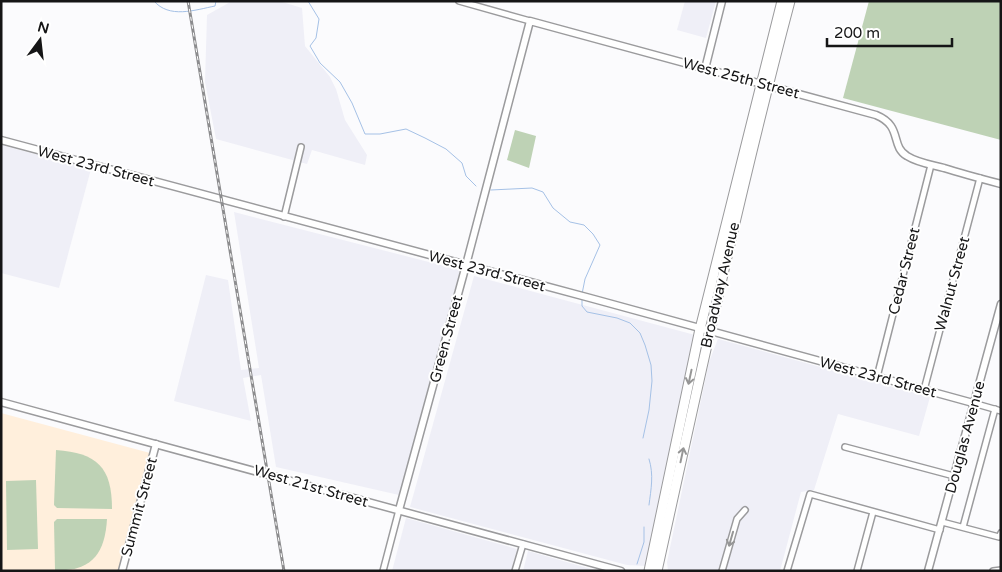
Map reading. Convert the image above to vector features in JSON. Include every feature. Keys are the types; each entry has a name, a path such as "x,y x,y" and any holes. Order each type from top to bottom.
{"highway":[{"name":"Broadway Avenue","path":"650,571 782,1"},
{"name":"Broadway Avenue","path":"764,84 790,1"},
{"name":"Broadway Avenue","path":"657,571 705,330"}],"street":[{"name":"West 25th Street","path":"459,1 882,117 892,126 899,145 908,157 1001,184"},
{"path":"705,69 722,1"},
{"name":"Green Street","path":"383,571 530,21"},
{"name":"West 23rd Street","path":"1,140 973,403"},
{"path":"284,217 301,147"},
{"name":"Cedar Street","path":"878,377 931,165"},
{"name":"Walnut Street","path":"924,390 980,178"},
{"name":"Douglas Avenue","path":"928,571 973,403 998,325 1001,304"},
{"name":"West 21st Street","path":"1,402 621,571"},
{"path":"963,527 998,410 973,403"},
{"name":"Summit Street","path":"122,571 156,444"},
{"path":"845,448 954,476"},
{"path":"787,571 810,494 940,530"},
{"path":"722,571 737,519 745,510"},
{"path":"857,571 874,512"},
{"path":"942,522 1000,538 1001,533"},
{"path":"515,571 523,544"},
{"path":"994,571 1001,570"}],"shaded area":[{"path":"232,1 279,1 302,8 305,46 330,77 336,89 345,120 367,155 365,165 312,150 307,164 216,139 205,82 207,15"},
{"path":"685,1 716,1 706,38 677,30"},
{"path":"1,145 91,169 59,288 1,273"},
{"path":"234,212 460,270 399,495 276,467 261,375 243,378 251,421 174,401 206,275 228,280 241,370 259,368"},
{"path":"474,276 695,335 646,566 627,565 410,507"},
{"path":"718,339 930,397 919,436 838,414 814,490 801,492 780,571 668,571 667,562 709,362"},
{"path":"1,413 150,453 119,571 1,571"},
{"path":"406,518 517,549 511,571 392,571"},
{"path":"528,551 598,571 523,571"}],"green space":[{"path":"869,1 1001,1 1001,140 843,98"},
{"path":"515,130 536,136 529,168 507,160"},
{"path":"56,450 82,455 92,459 99,465 109,482 112,509 57,508 54,505"},
{"path":"36,480 38,549 7,550 6,481"},
{"path":"57,519 107,519 106,531 99,551 87,564 68,570 55,570 54,522"}],"waterway":[{"path":"154,1 160,7 175,12 215,6 216,1"},
{"path":"308,1 319,19 316,38 310,46 320,63 340,82 352,103 365,134 380,134 406,129 446,149 462,163 466,176 476,186"},
{"path":"491,190 532,188 543,192 553,208 570,222 584,225 593,234 600,245 585,279 582,294"},
{"path":"582,298 582,306 587,312 617,318 630,323 640,333 651,365 652,381 649,410 643,438"},
{"path":"649,459 652,476 649,505"},
{"path":"637,564 644,542 644,527"}],"railway":[{"path":"188,1 284,571"}]}
